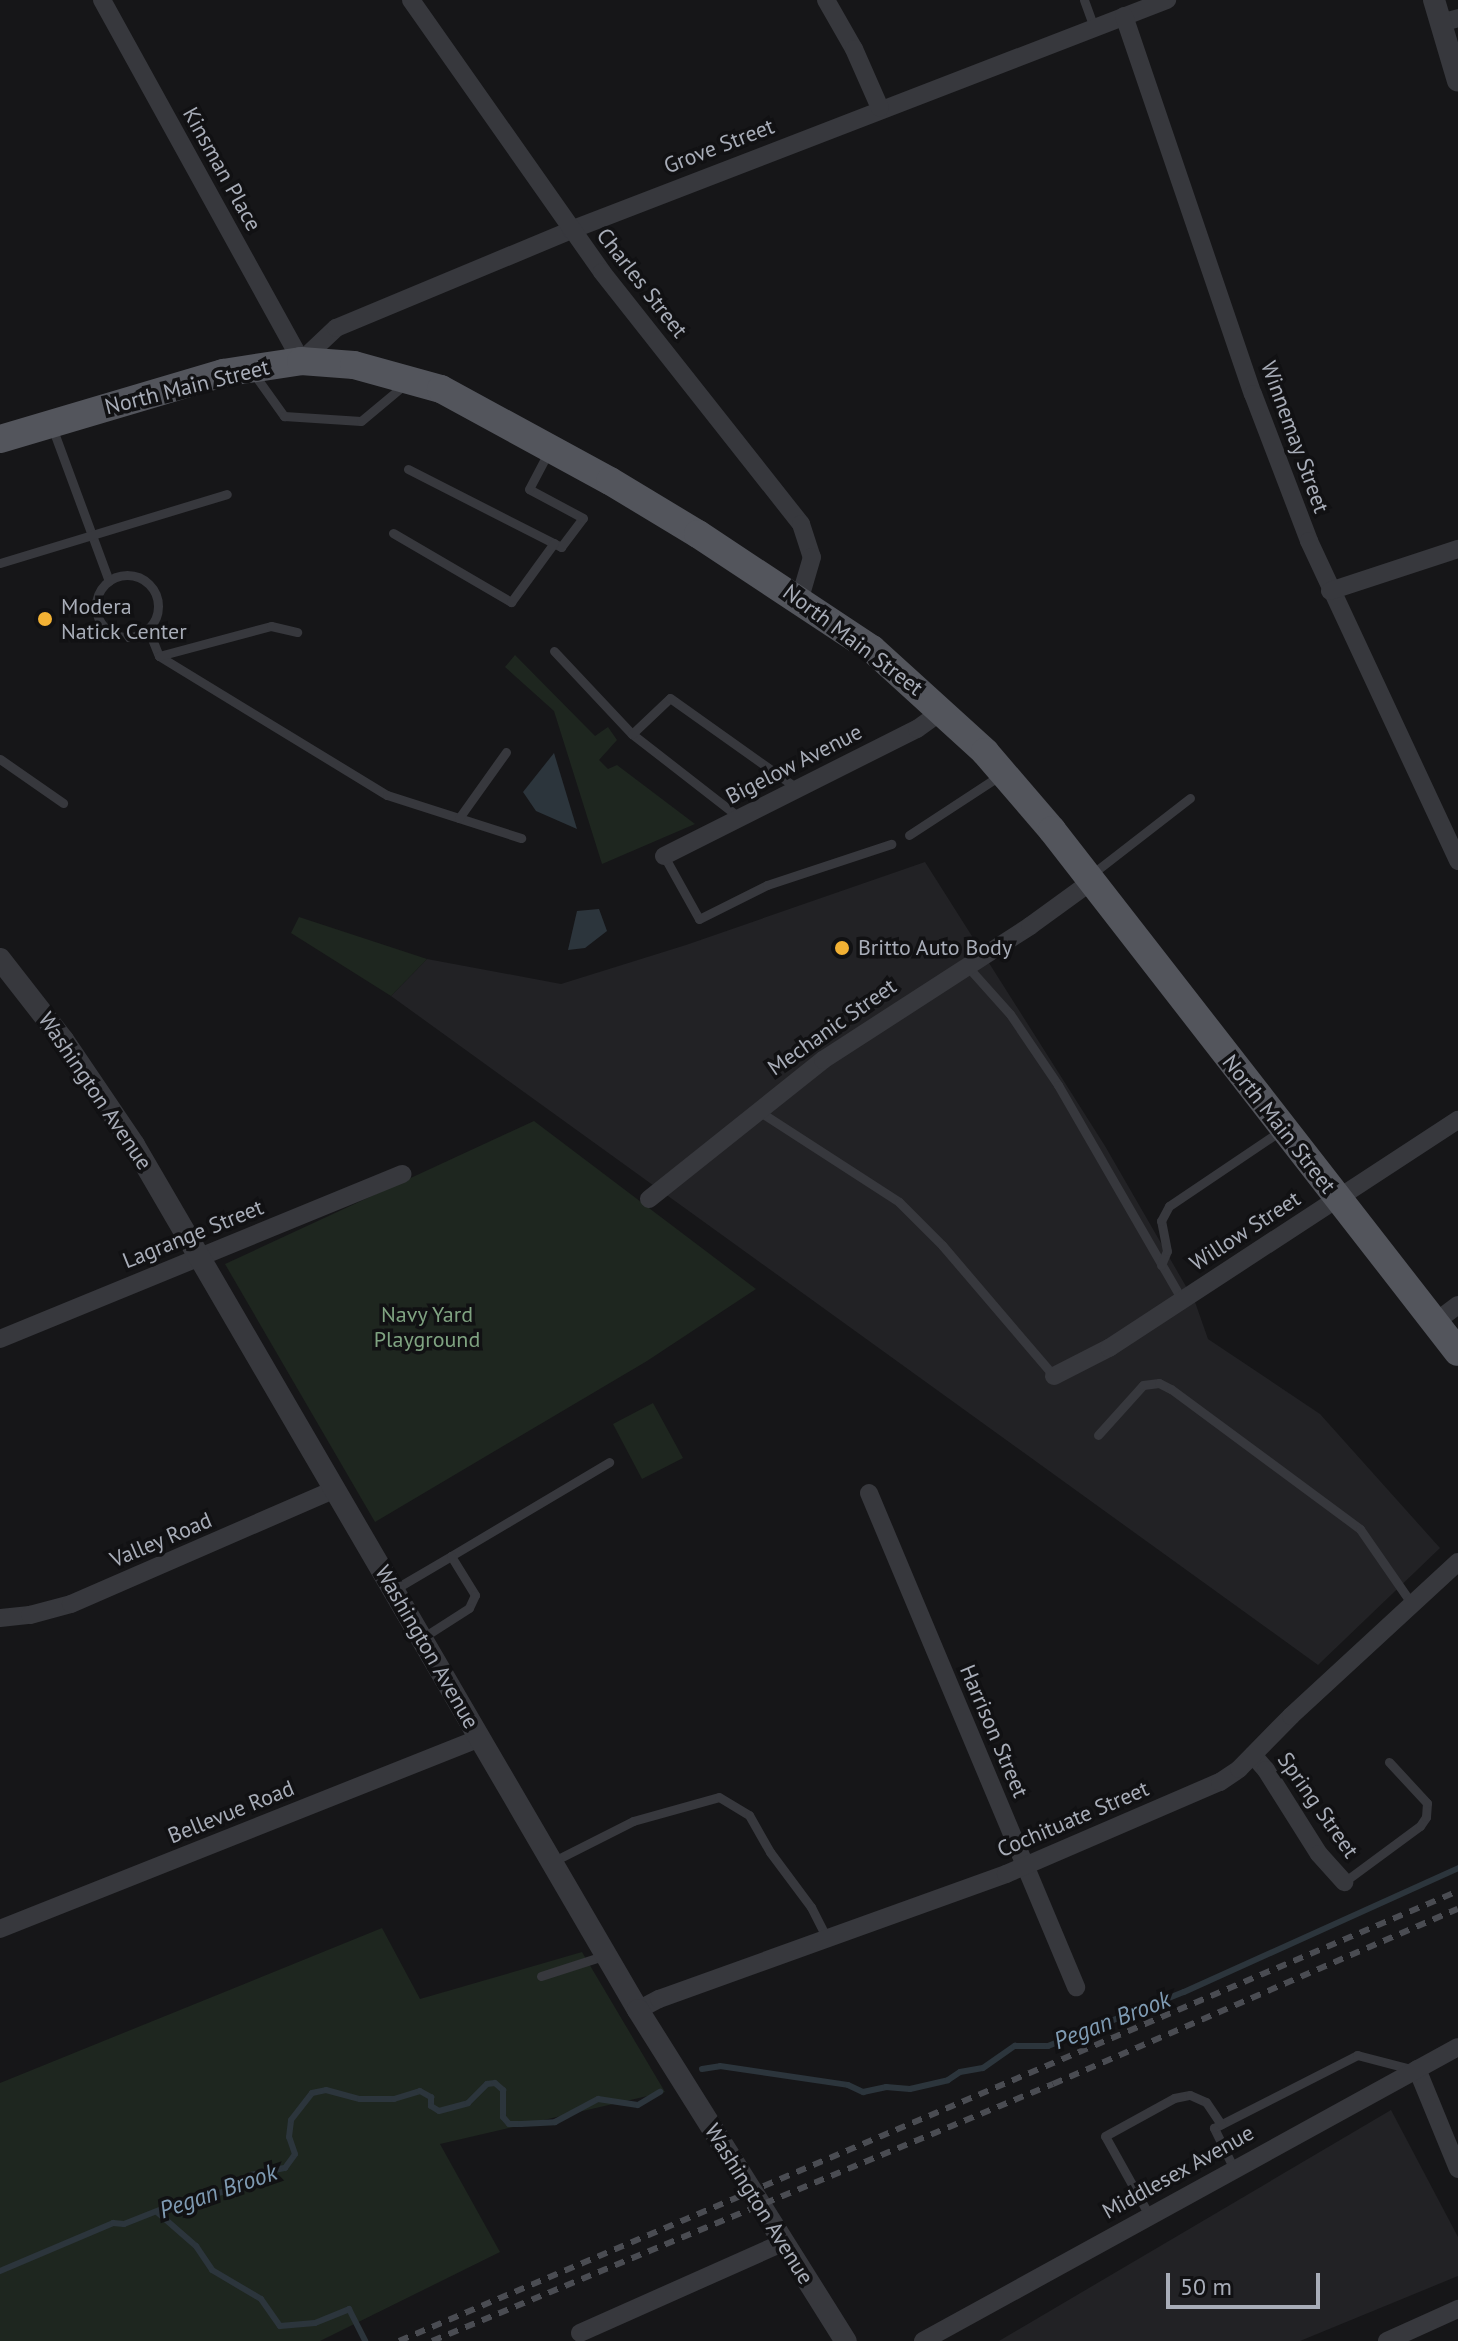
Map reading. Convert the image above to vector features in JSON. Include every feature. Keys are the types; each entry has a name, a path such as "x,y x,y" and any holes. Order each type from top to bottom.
{"main road":[{"name":"North Main Street","path":"0,439 250,368 301,361 354,365 412,378 451,394 653,506 800,598 872,649 943,710 1004,772 1458,1352"}],"street":[{"name":"Kinsman Place","path":"102,0 301,361"},
{"name":"Charles Street","path":"411,0 571,230 801,524 812,557 800,598"},
{"path":"826,0 854,49 880,108"},
{"name":"Grove Street","path":"301,361 336,328 571,230 880,108 1167,0"},
{"path":"1434,0 1449,21 1458,81"},
{"name":"Winnemay Street","path":"1124,16 1253,394 1330,591 1458,861"},
{"path":"1330,591 1458,549"},
{"name":"Bigelow Avenue","path":"664,856 917,729 943,710"},
{"name":"Mechanic Street","path":"649,1199 757,1110 858,1036 967,966 1090,879"},
{"name":"Washington Avenue","path":"0,959 101,1092 638,2010 846,2341"},
{"name":"Willow Street","path":"1054,1376 1109,1348 1458,1120"},
{"name":"Lagrange Street","path":"0,1339 403,1174"},
{"path":"1434,1323 1458,1305"},
{"name":"Valley Road","path":"0,1618 30,1615 71,1604 336,1489"},
{"name":"Harrison Street","path":"869,1493 1076,1987"},
{"name":"Cochituate Street","path":"638,2010 659,1999 1025,1866 1220,1782 1253,1755 1458,1562"},
{"name":"Bellevue Road","path":"0,1929 480,1738"},
{"name":"Spring Street","path":"1253,1755 1266,1770 1319,1854 1344,1882"},
{"name":"Middlesex Avenue","path":"923,2341 1458,2047"},
{"path":"1416,2070 1458,2169"},
{"path":"580,2333 778,2236"},
{"path":"1387,2341 1458,2309"}],"lane":[{"path":"1084,0 1094,27"},
{"path":"250,368 284,416 361,421 412,378"},
{"path":"51,424 109,581"},
{"path":"408,469 561,547 583,518 529,489 551,448"},
{"path":"0,563 227,494"},
{"path":"393,533 511,602 554,543"},
{"path":"129,575 149,583 158,603 158,613 148,629 130,638 120,637 102,626 97,617 97,597 109,581 129,575"},
{"path":"159,656 271,626 297,632"},
{"path":"148,629 159,656 387,795 521,838"},
{"path":"554,651 632,734 740,818"},
{"path":"632,734 670,698 798,789"},
{"path":"459,818 506,752"},
{"path":"0,759 63,803"},
{"path":"909,835 1004,772"},
{"path":"1090,879 1190,798"},
{"path":"664,856 699,919 767,885 891,844"},
{"path":"967,966 1010,1014 1058,1085 1182,1300"},
{"path":"757,1110 899,1202 942,1245 1054,1376"},
{"path":"1161,1265 1167,1251 1161,1221 1169,1206 1283,1129"},
{"path":"1098,1435 1143,1385 1159,1383 1171,1389 1360,1529 1412,1604"},
{"path":"394,1590 609,1462"},
{"path":"422,1638 469,1608 475,1595 451,1556"},
{"path":"1344,1882 1420,1826 1426,1817 1427,1803 1389,1762"},
{"path":"552,1862 633,1821 719,1797 749,1815 770,1852 811,1907 827,1938"},
{"path":"541,1976 606,1955"},
{"path":"1234,2169 1214,2128 1221,2124 1357,2055 1416,2070"},
{"path":"1149,2215 1105,2136 1174,2098 1190,2095 1206,2102 1221,2124"}],"shaded area":[{"path":"554,753 577,829 536,811 523,792"},
{"path":"925,862 1105,1146 1195,1302 1208,1339 1320,1414 1440,1548 1318,1665 391,996 427,959 561,984 686,945"},
{"path":"599,909 607,931 585,948 568,950 577,911"},
{"path":"1391,2110 1458,2237 1458,2276 1300,2341 999,2341"}],"green space":[{"path":"515,655 595,736 608,727 617,740 599,760 608,769 617,765 695,824 602,864 554,711 505,667"},
{"path":"299,917 427,959 391,996 291,933"},
{"name":"Navy Yard Playground","path":"534,1121 756,1289 647,1361 375,1522 225,1264"},
{"path":"653,1403 683,1458 642,1479 613,1424"},
{"path":"382,1928 420,1999 582,1952 665,2092 440,2144 500,2252 320,2341 0,2341 0,2083"}],"waterway":[{"name":"Pegan Brook","path":"702,2069 720,2066 848,2085 863,2092 886,2087 910,2089 948,2080 960,2072 983,2068 1015,2046 1048,2046 1184,1992 1458,1868"},
{"name":"Pegan Brook","path":"0,2271 113,2223 124,2224 177,2203 231,2190 251,2175 285,2168 295,2154 289,2137 291,2120 312,2093 326,2090 360,2099 394,2099 420,2091 431,2097 431,2106 439,2111 468,2103 487,2084 495,2083 503,2090 503,2117 509,2124 521,2124 555,2122 598,2099 638,2105 660,2092"},
{"path":"157,2212 196,2246 212,2270 261,2299 280,2326 315,2323 349,2309 365,2341"}],"railway":[{"path":"399,2341 1458,1891"},
{"path":"432,2341 1053,2084 1458,1909"}],"place":[{"name":"Modera Natick Center","path":"45,619"},
{"name":"Britto Auto Body","path":"842,948"}]}
